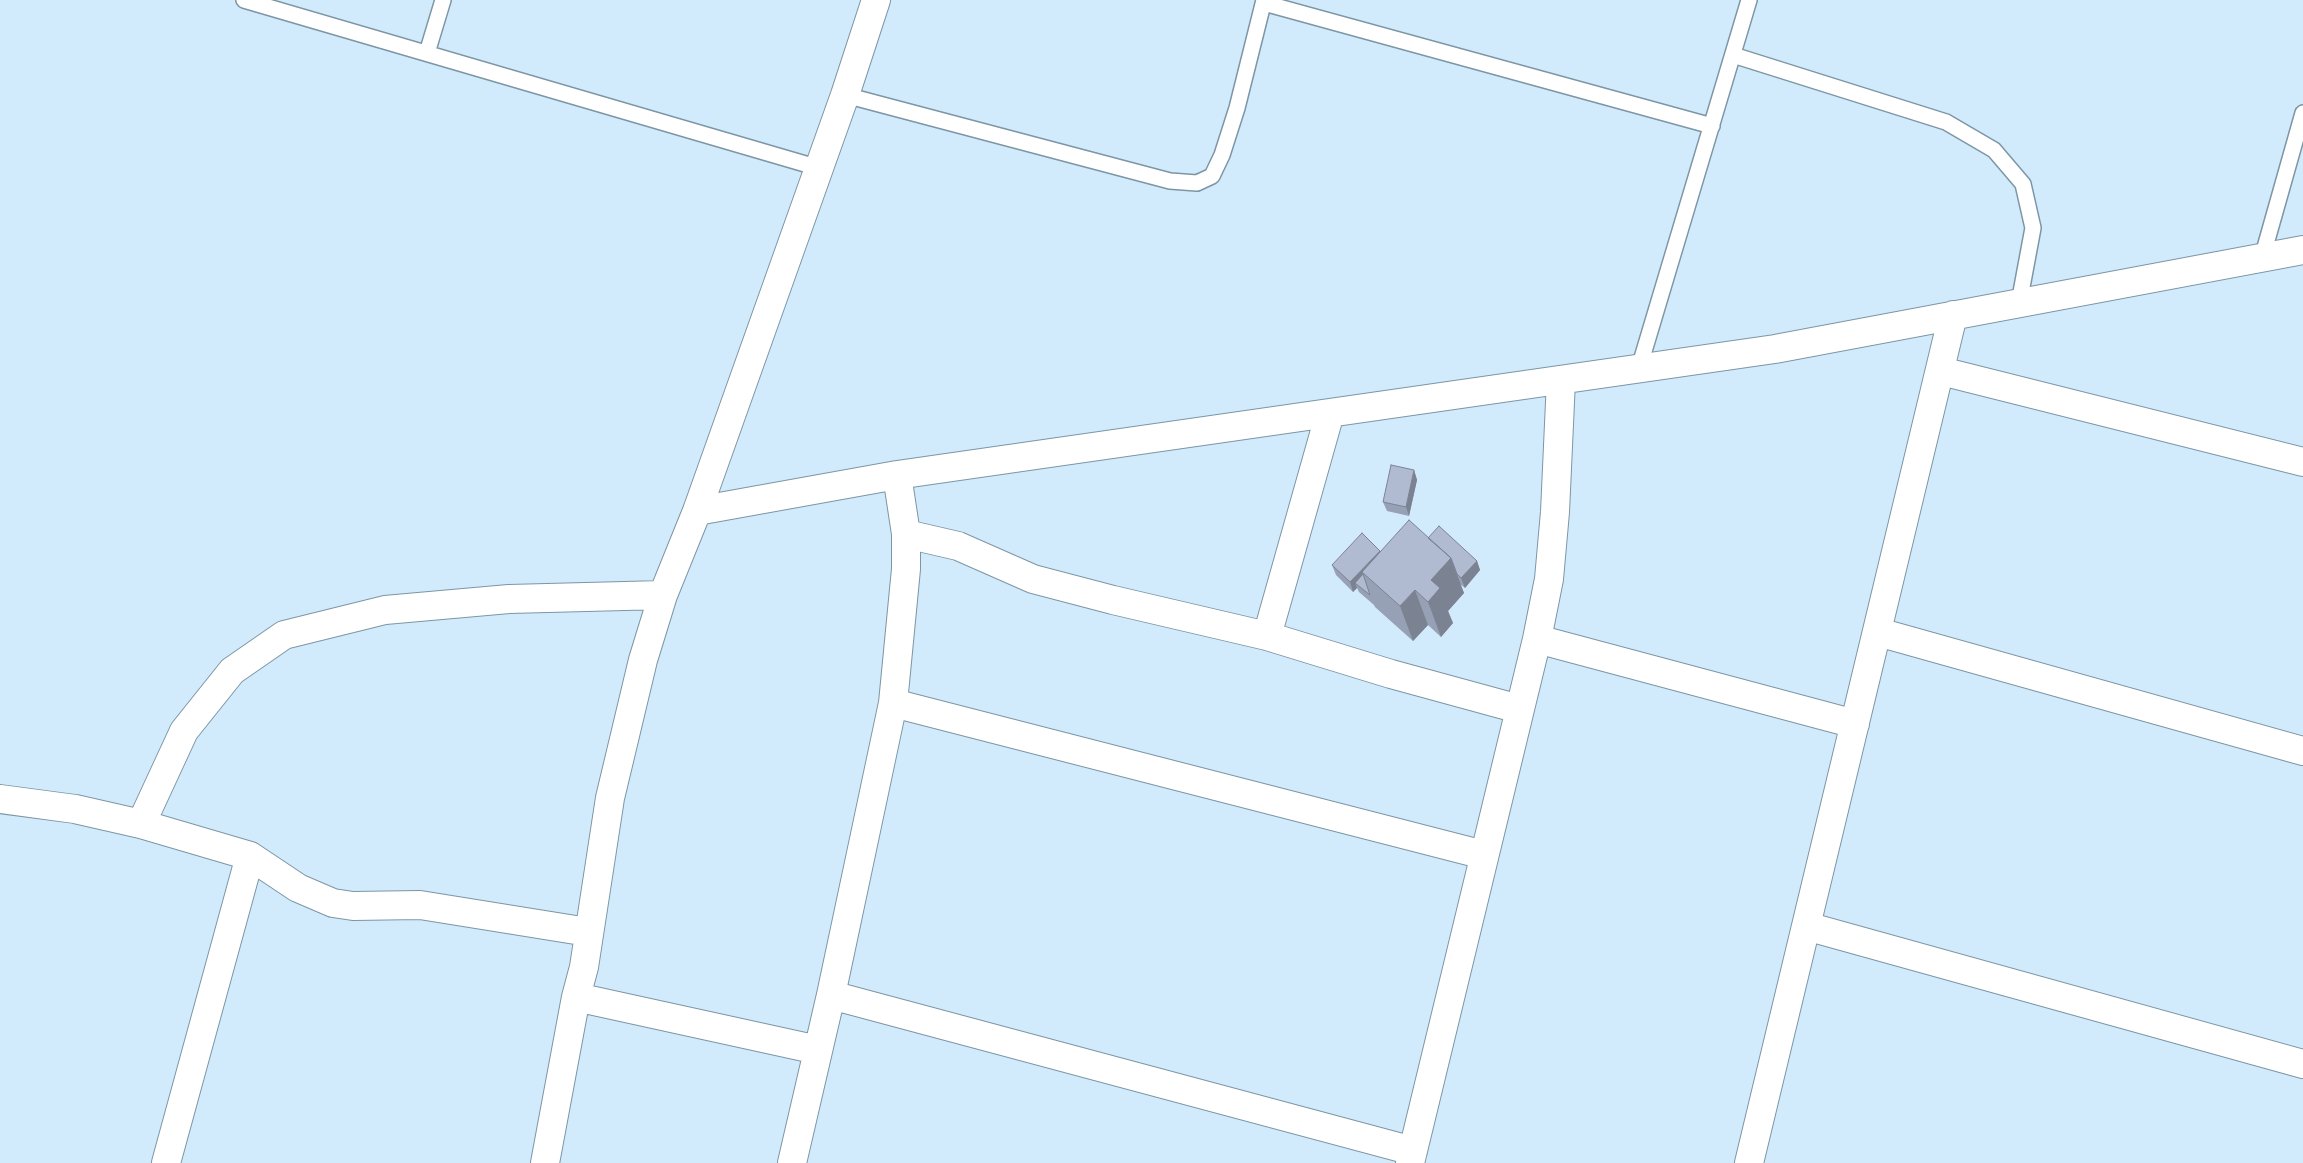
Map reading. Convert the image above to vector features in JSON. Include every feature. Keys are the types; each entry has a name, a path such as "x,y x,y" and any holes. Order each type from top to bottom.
{"street":[{"path":"544,1163 576,997 584,967 610,798 643,660 663,595 697,511 845,95 876,0"},
{"path":"697,511 898,475 1775,349 2303,250"},
{"path":"1749,1163 1953,315"},
{"path":"1941,371 2303,462"},
{"path":"831,996 1411,1157 1537,639 1548,579 1555,512 1561,380"},
{"path":"1267,636 1330,413"},
{"path":"792,1163 831,996 893,704 906,569 906,534 898,475"},
{"path":"906,534 958,546 1033,579 1267,636 1391,674 1519,708"},
{"path":"141,824 184,731 232,671 284,635 385,610 509,599 663,595"},
{"path":"1878,632 2303,751"},
{"path":"1537,639 1855,724"},
{"path":"893,704 1484,855"},
{"path":"0,800 75,809 141,824 250,856 298,888 333,903 353,906 420,905 588,932"},
{"path":"166,1163 250,856"},
{"path":"1806,926 2303,1064"},
{"path":"576,997 818,1050"}],"lane":[{"path":"244,0 819,168"},
{"path":"427,53 442,0"},
{"path":"1639,368 1749,0"},
{"path":"845,95 1170,180 1197,183 1212,176 1222,155 1237,108 1264,2 1712,126"},
{"path":"1732,55 1946,122 1994,150 2023,184 2033,228 2019,302"},
{"path":"2262,258 2303,113"}],"building":[{"path":"1391,465 1414,470 1406,507 1383,502"},
{"path":"1409,520 1451,558 1431,580 1440,588 1428,602 1415,590 1400,606 1362,572"},
{"path":"1439,526 1477,561 1461,578 1457,574 1451,558 1428,538"},
{"path":"1362,533 1380,551 1350,582 1332,565"},
{"path":"1363,574 1370,595 1355,583"}]}
